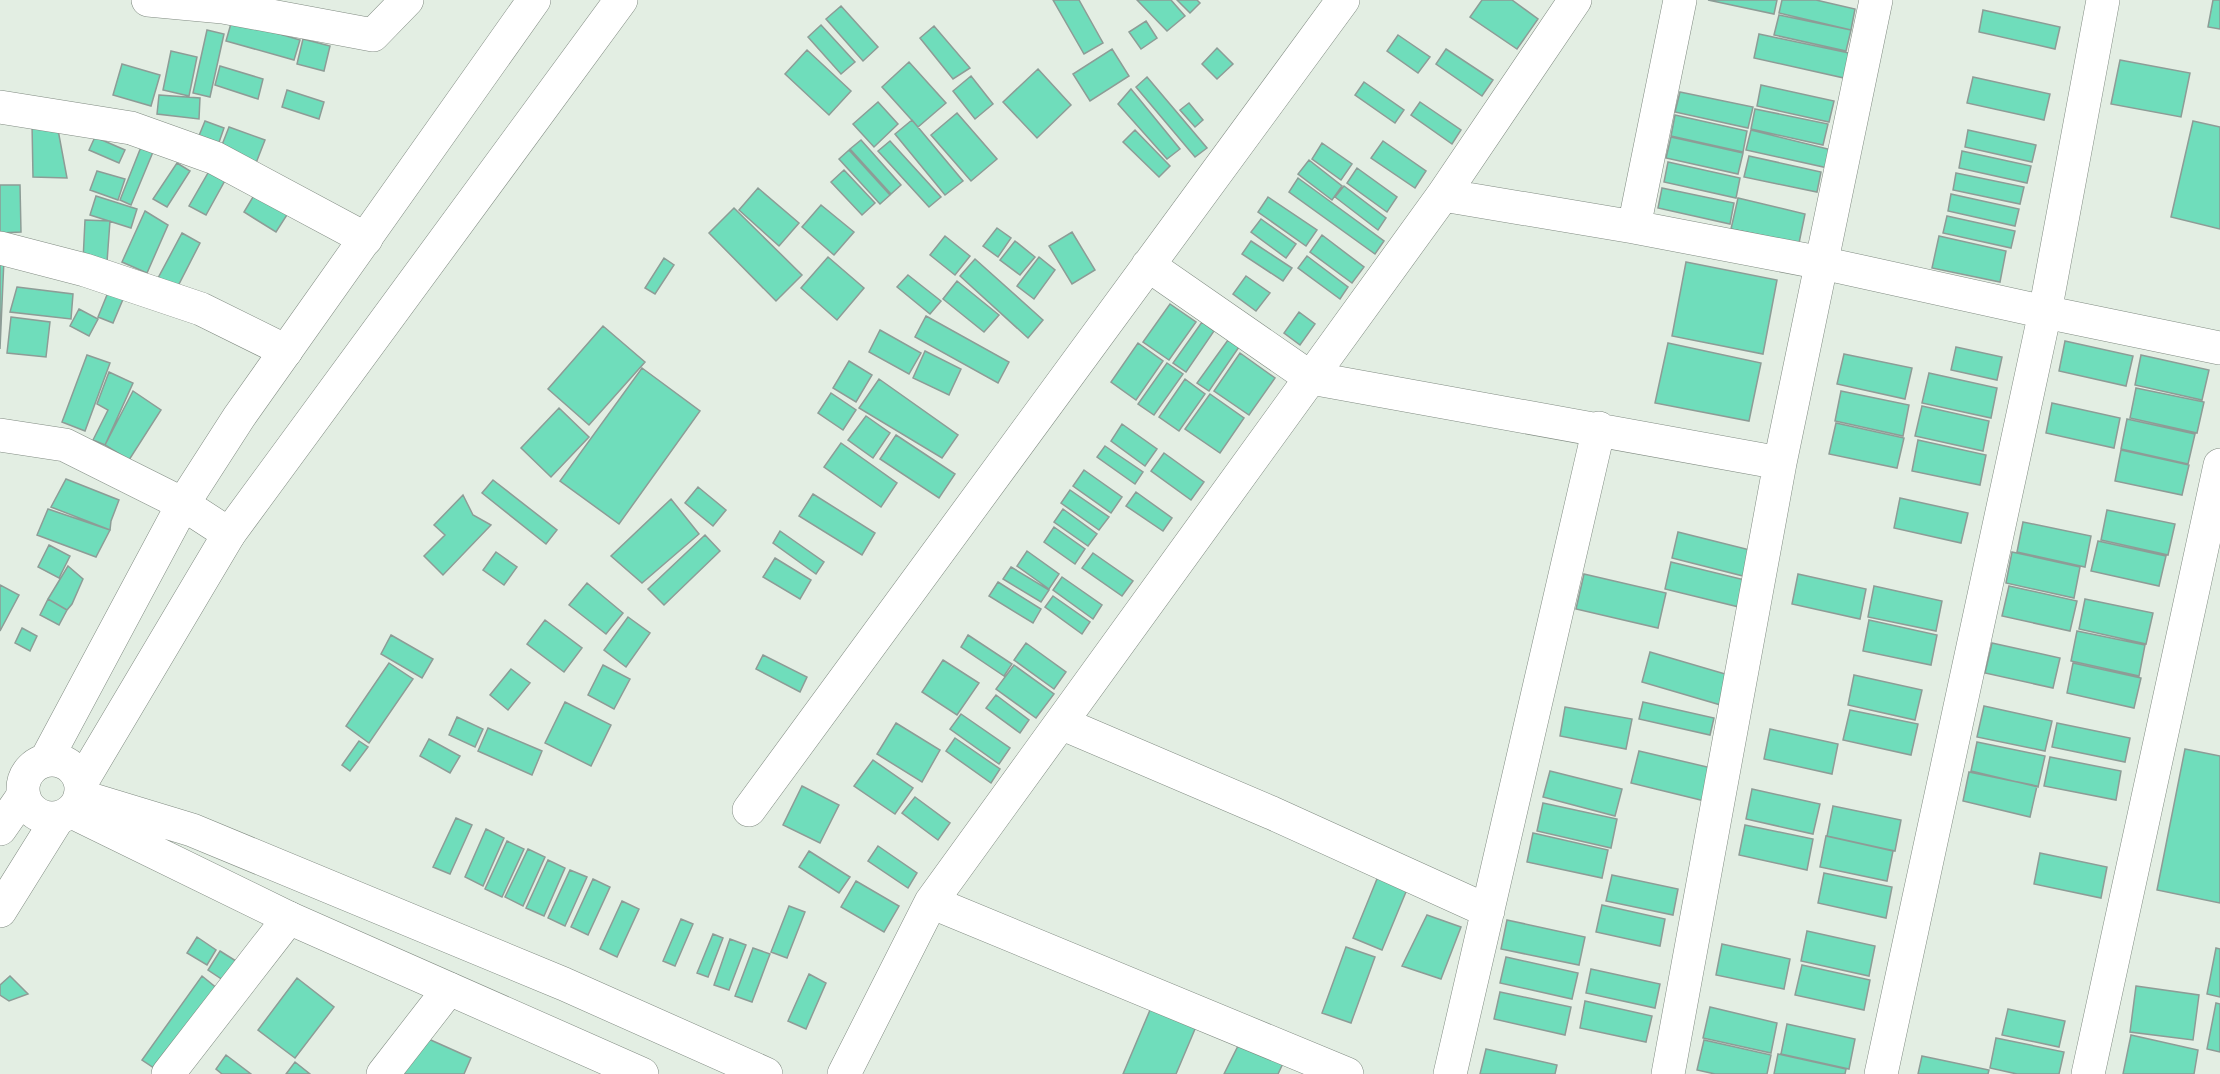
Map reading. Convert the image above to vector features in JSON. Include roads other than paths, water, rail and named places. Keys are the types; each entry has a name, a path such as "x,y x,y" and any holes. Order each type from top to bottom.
{"street":[{"path":"148,0 223,7 373,35 407,0"},
{"path":"46,760 183,504 239,417 534,0"},
{"path":"0,911 73,802 229,534 330,393 621,0"},
{"path":"748,810 1343,0"},
{"path":"844,1074 931,902 1443,195 1575,0"},
{"path":"1634,227 1680,0"},
{"path":"1668,1074 1780,463 1876,0"},
{"path":"1881,1074 2045,312 2103,0"},
{"path":"0,107 131,128 215,158 366,239"},
{"path":"1443,195 1822,262 2220,348"},
{"path":"0,248 85,270 201,309 286,351"},
{"path":"1148,265 1311,378 1599,428 1780,463"},
{"path":"1450,1074 1599,428"},
{"path":"0,435 65,445 183,504 229,534"},
{"path":"2088,1074 2220,465"},
{"path":"1061,723 1488,910"},
{"path":"73,802 74,769 61,761 46,760 32,767 23,781 23,796 30,809 43,818 73,802 192,830 564,984 766,1074"},
{"path":"0,829 23,796"},
{"path":"73,802 289,918 642,1074"},
{"path":"931,902 1347,1074"},
{"path":"168,1074 289,918"},
{"path":"382,1074 449,989"}]}
